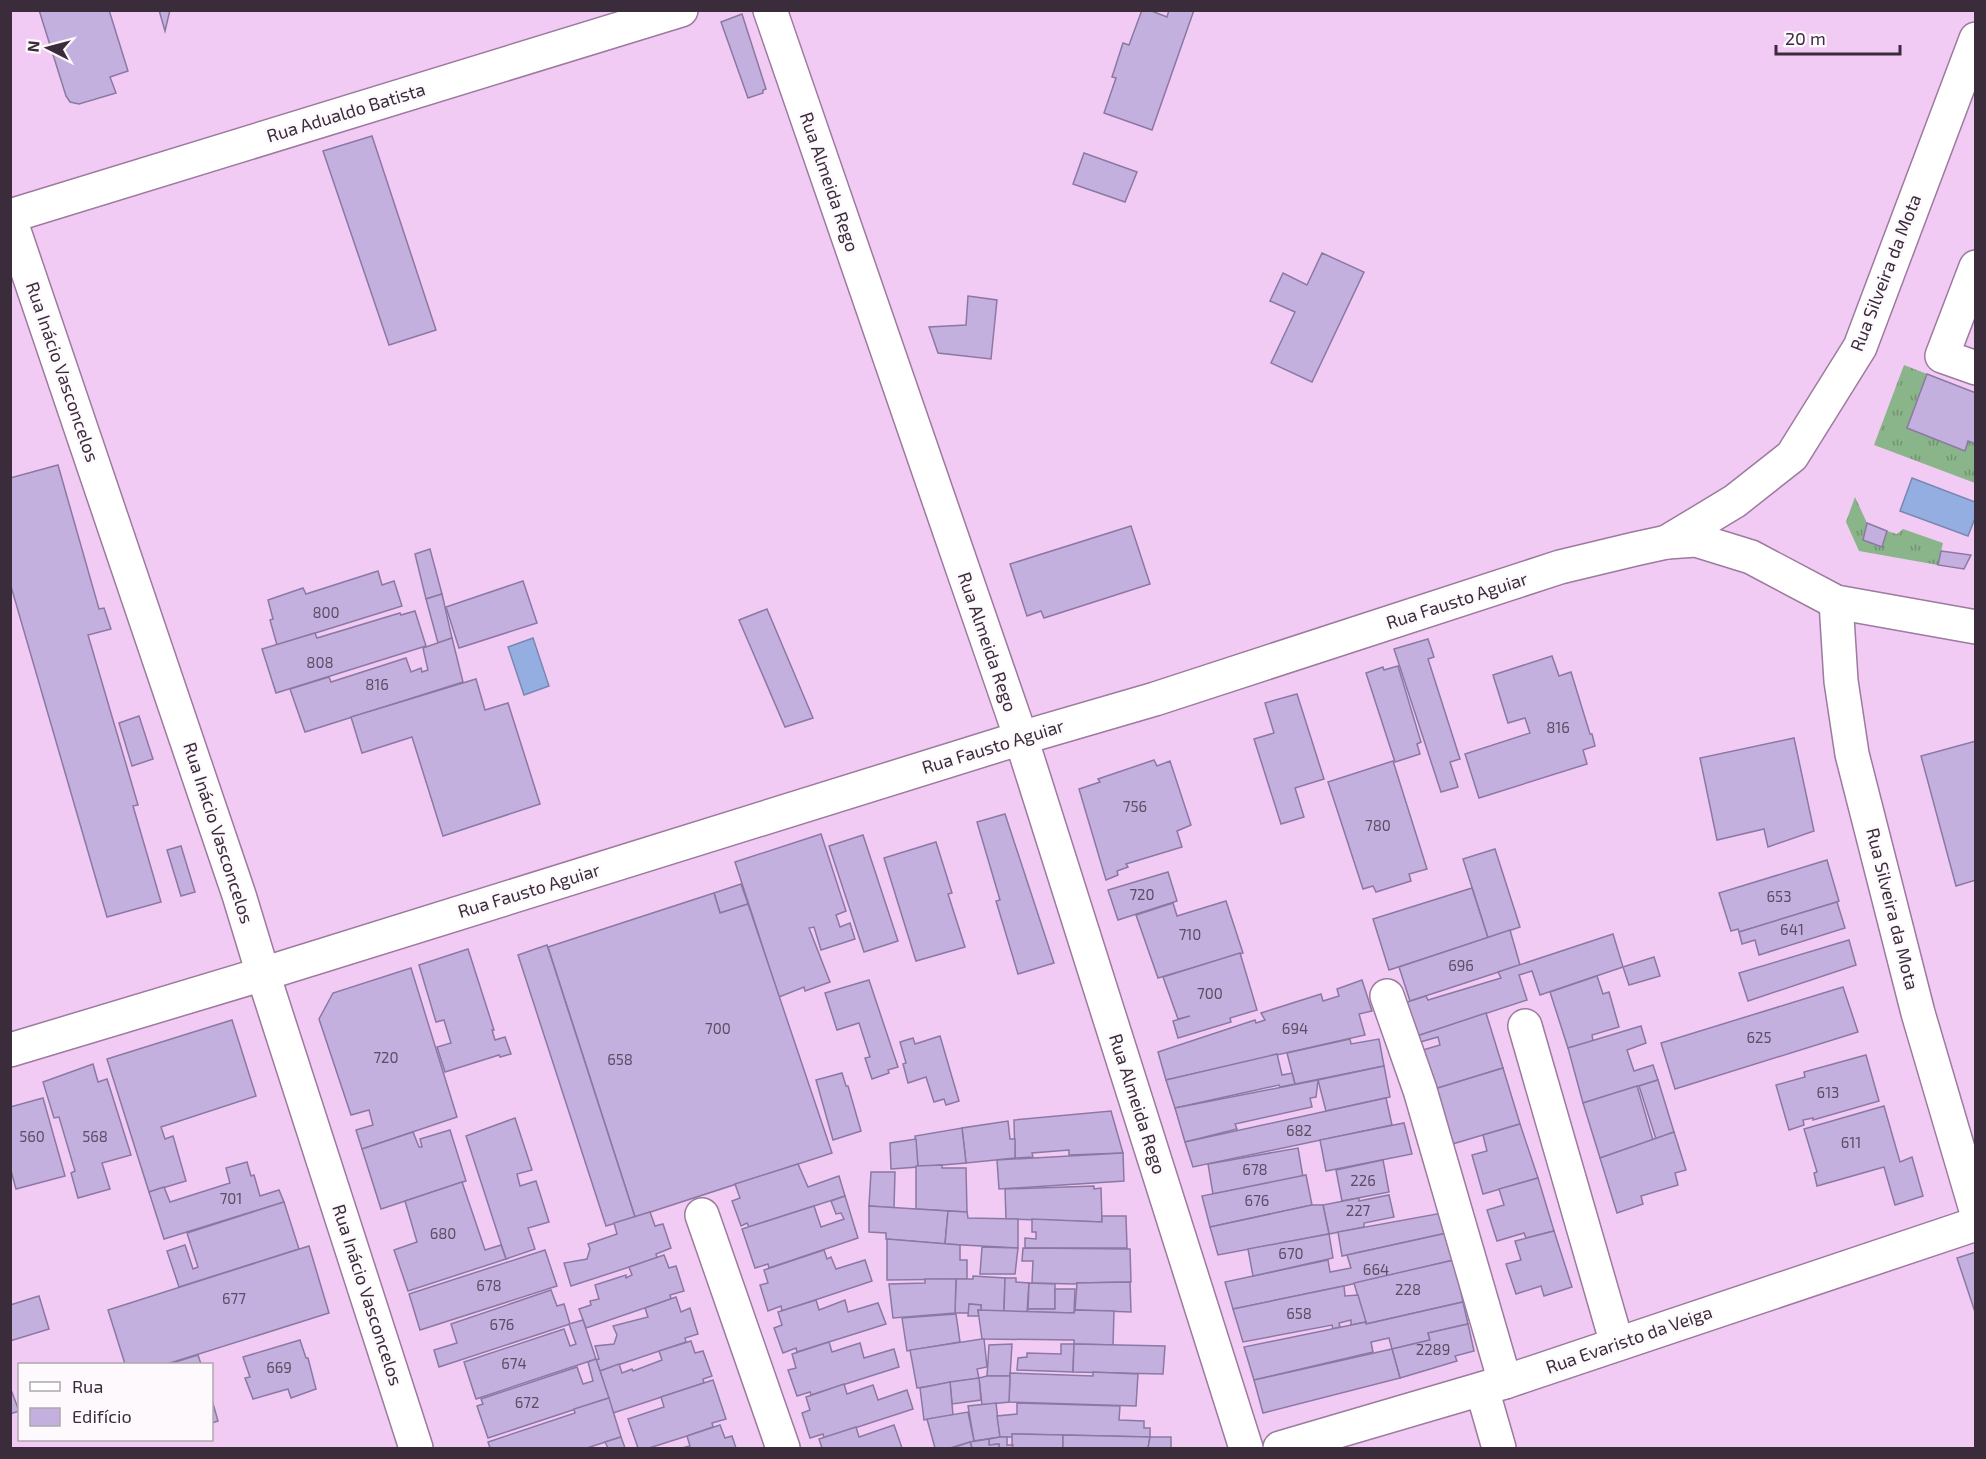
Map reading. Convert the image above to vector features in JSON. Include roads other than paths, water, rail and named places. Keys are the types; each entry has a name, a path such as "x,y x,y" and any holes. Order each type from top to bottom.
{"street":[{"name":"Rua Adualdo Batista","path":"10,218 681,10"},
{"name":"Rua Almeida Rego","path":"770,10 1021,738 1246,1449"},
{"name":"Rua Silveira da Mota","path":"1666,542 1735,501 1792,456 1860,347 1976,39"},
{"name":"Rua Inácio Vasconcelos","path":"10,218 239,895 416,1449"},
{"path":"1976,267 1942,356 1976,368"},
{"name":"Rua Fausto Aguiar","path":"10,1050 263,974 1021,738 1155,699 1560,567 1666,542 1696,540 1751,557 1836,602 1976,627"},
{"name":"Rua Silveira da Mota","path":"1836,602 1840,681 1852,754 1918,1013 1976,1210"},
{"path":"1387,996 1420,1090 1494,1385 1499,1449"},
{"path":"1525,1026 1617,1344"},
{"path":"702,1215 783,1449"},
{"name":"Rua Evaristo da Veiga","path":"1280,1449 1494,1385 1976,1224"}],"water":[{"path":"1912,478 1975,502 1975,518 1968,536 1900,511"},
{"path":"533,638 549,686 524,695 508,647"}]}
